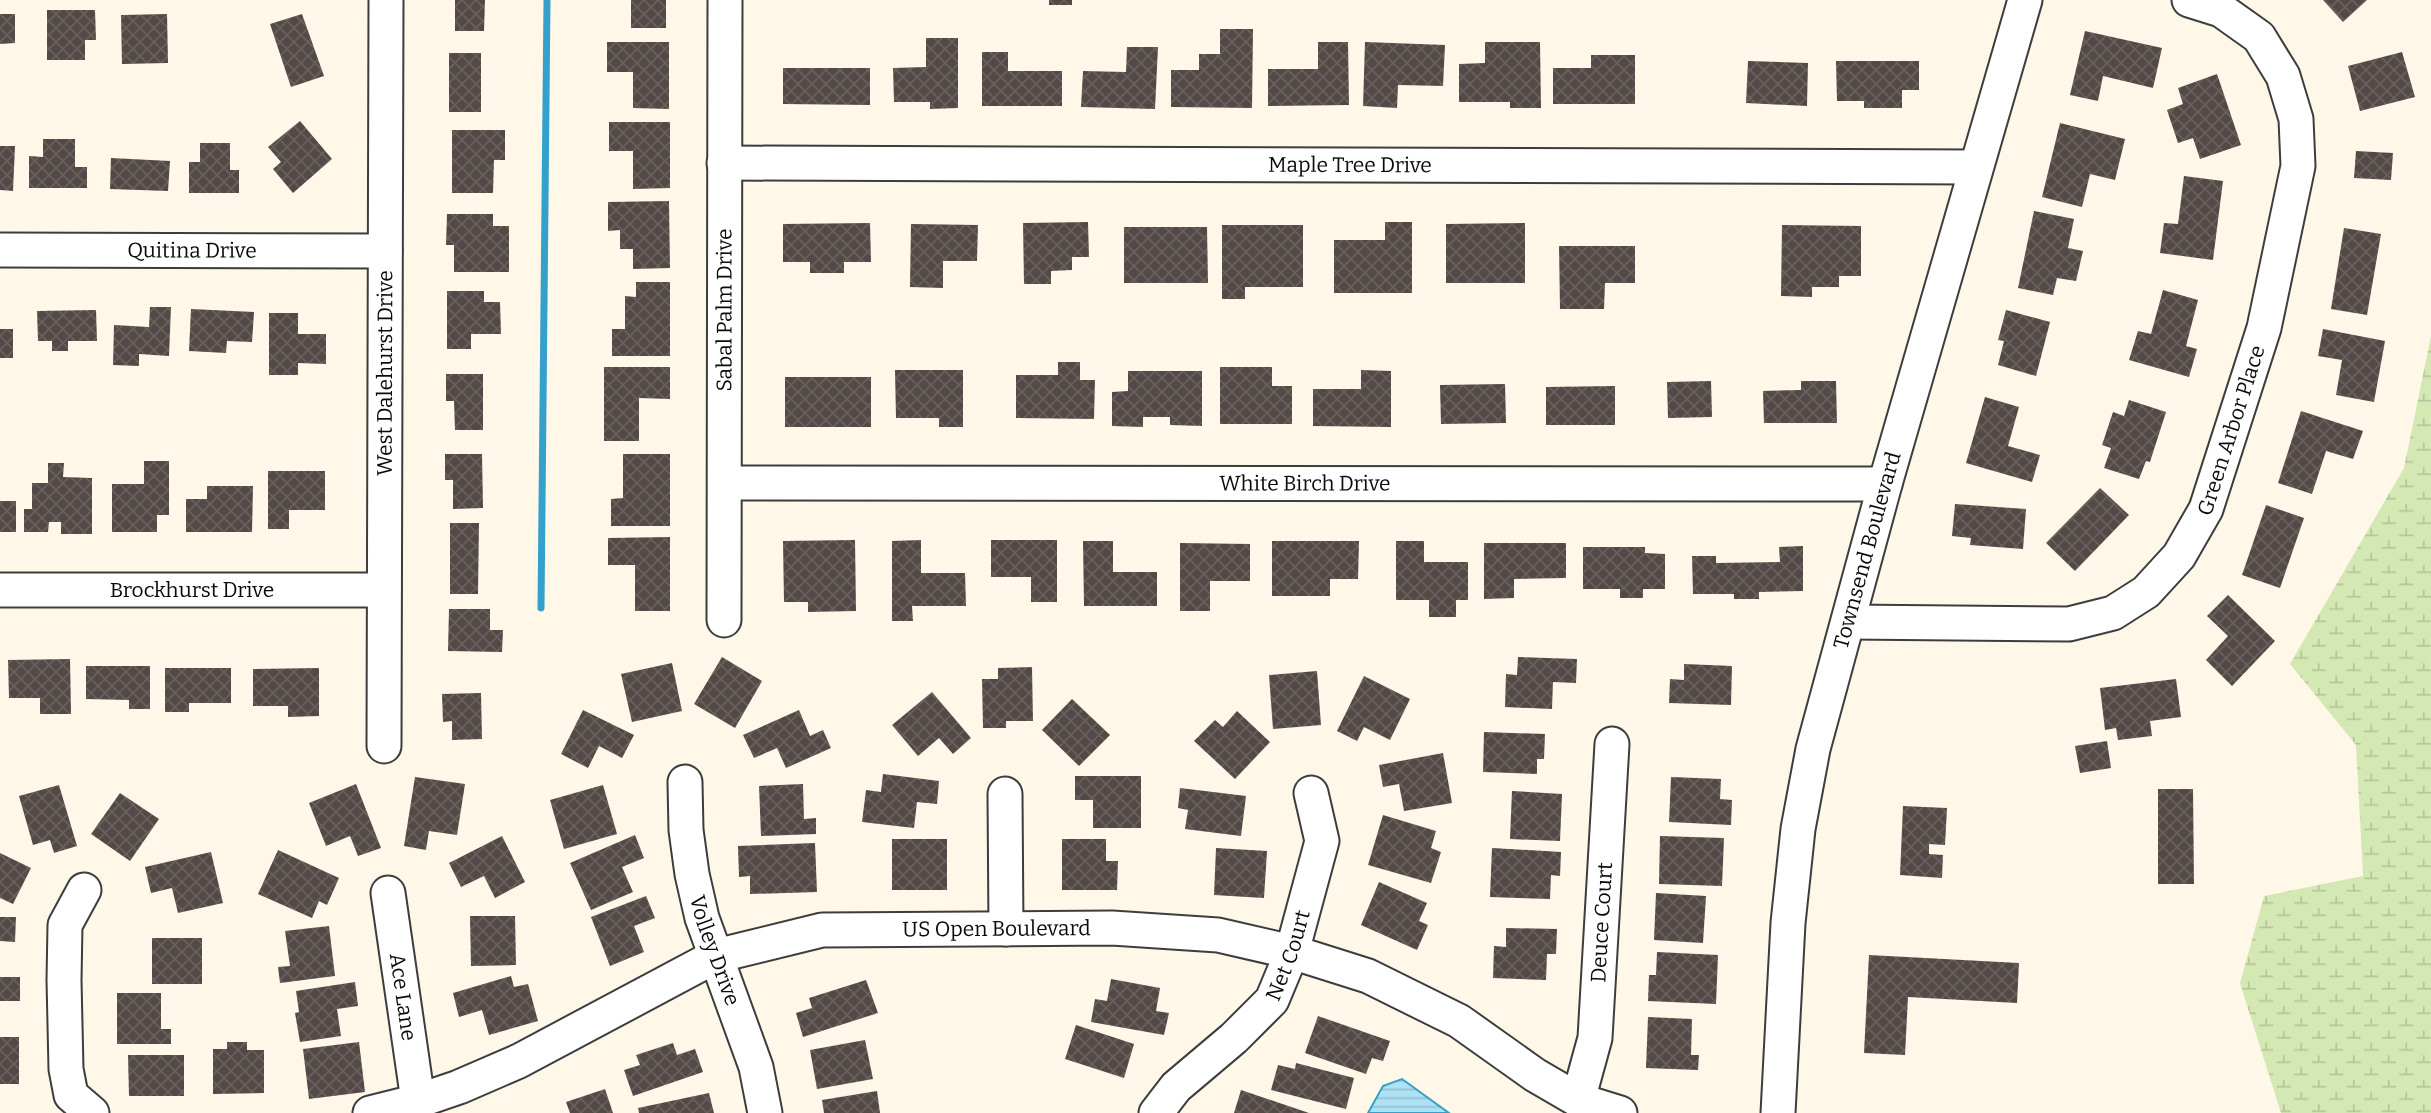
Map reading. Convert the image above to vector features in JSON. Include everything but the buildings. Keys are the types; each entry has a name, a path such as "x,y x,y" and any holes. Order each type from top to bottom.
{"street":[{"name":"West Dalehurst Drive","path":"384,746 386,0"},
{"name":"Sabal Palm Drive","path":"724,620 725,0"},
{"name":"Townsend Boulevard","path":"1778,1113 1788,923 1798,829 1813,749 1885,484 2025,0"},
{"name":"Green Arbor Place","path":"1849,622 2069,624 2113,613 2146,592 2179,556 2206,509 2264,328 2298,166 2296,119 2283,76 2259,37 2221,9 2189,0"},
{"name":"Maple Tree Drive","path":"724,163 1976,167"},
{"name":"Quitina Drive","path":"0,250 385,251"},
{"name":"White Birch Drive","path":"726,483 1885,484"},
{"name":"Brockhurst Drive","path":"0,590 384,590"},
{"name":"Deuce Court","path":"1578,1100 1595,1038 1612,744"},
{"name":"Volley Drive","path":"685,782 686,830 702,918 756,1067 765,1113"},
{"name":"Net Court","path":"1156,1113 1176,1087 1234,1038 1272,1000 1293,952 1322,841 1311,793"},
{"path":"1005,794 1006,929"},
{"path":"84,890 65,925 66,1069 71,1095 92,1113"},
{"name":"Ace Lane","path":"388,893 418,1101"},
{"name":"US Open Boulevard","path":"370,1113 459,1087 519,1061 716,956 822,930 1112,928 1218,935 1293,952 1368,976 1459,1021 1535,1075 1578,1100 1620,1113"}],"green space":[{"path":"2431,336 2431,1113 2281,1113 2240,983 2264,896 2363,876 2356,745 2290,664 2404,468"}],"water":[{"path":"1402,1079 1449,1113 1368,1113 1383,1086"}],"waterway":[{"path":"541,608 547,0"}]}
